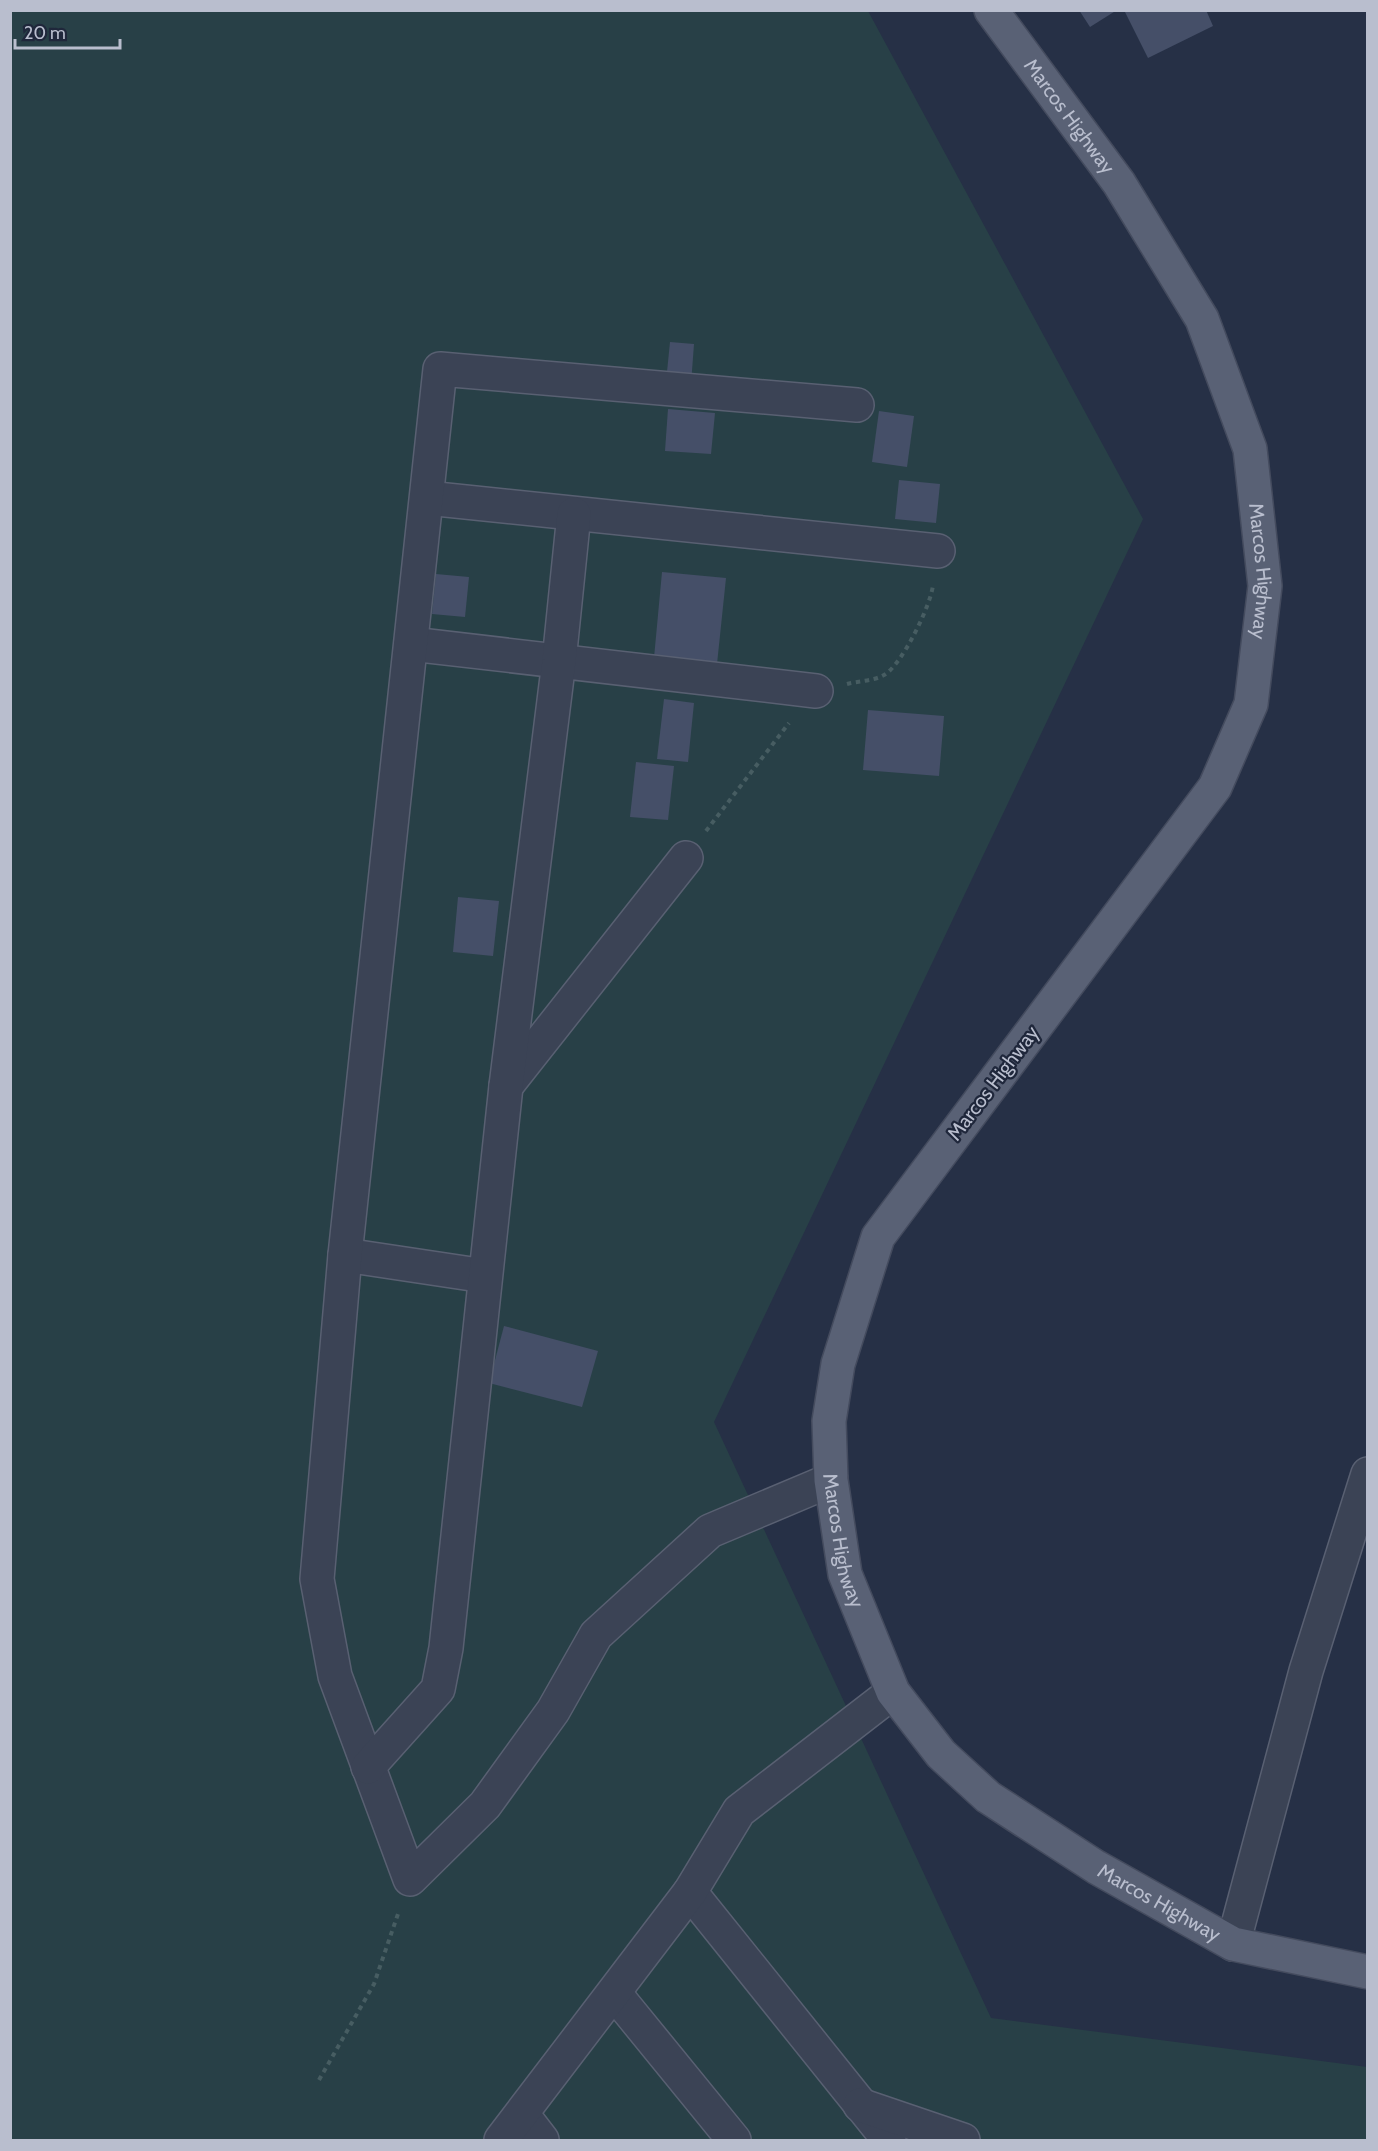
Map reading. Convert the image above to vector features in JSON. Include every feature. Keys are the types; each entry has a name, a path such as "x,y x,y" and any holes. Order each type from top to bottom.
{"main road":[{"name":"Marcos Highway","path":"991,10 1119,183 1202,319 1250,448 1265,586 1251,704 1215,787 878,1238 838,1364 829,1421 831,1480 845,1574 893,1692 941,1754 988,1797 1096,1867 1233,1944 1368,1972"}],"street":[{"path":"831,1480 710,1531 596,1635 553,1711 485,1805 410,1879 334,1676 317,1579 345,1255 440,369 857,405"},
{"path":"427,498 938,551"},
{"path":"368,1767 438,1689 447,1636 506,1086 559,661 574,514"},
{"path":"411,644 816,691"},
{"path":"506,1086 686,858"},
{"path":"345,1255 485,1276"},
{"path":"1233,1944 1306,1671 1368,1474"},
{"path":"501,2140 615,1994 690,1892 739,1811 893,1692"},
{"path":"690,1892 889,2140"},
{"path":"615,1994 734,2140"},
{"path":"860,2105 963,2140"},
{"path":"522,2114 542,2140"}],"path":[{"path":"319,2080 374,1984 410,1879"}],"shaded area":[{"path":"11,11 868,11 1143,519 714,1422 991,2018 1367,2067 1367,2140 11,2140"}],"building":[{"path":"1079,10 1117,10 1090,27"},
{"path":"1124,10 1206,10 1213,26 1148,58"},
{"path":"670,342 694,344 691,384 666,382"},
{"path":"668,409 715,413 711,454 665,451"},
{"path":"879,411 914,416 907,467 872,462"},
{"path":"899,480 940,484 936,523 895,519"},
{"path":"662,572 726,578 717,664 654,658"},
{"path":"436,574 469,577 465,617 432,614"},
{"path":"664,699 694,703 688,762 657,759"},
{"path":"868,710 944,716 939,776 863,770"},
{"path":"636,762 674,766 668,820 630,817"},
{"path":"458,897 499,901 493,956 453,952"},
{"path":"504,1326 598,1351 582,1407 489,1383"}]}
